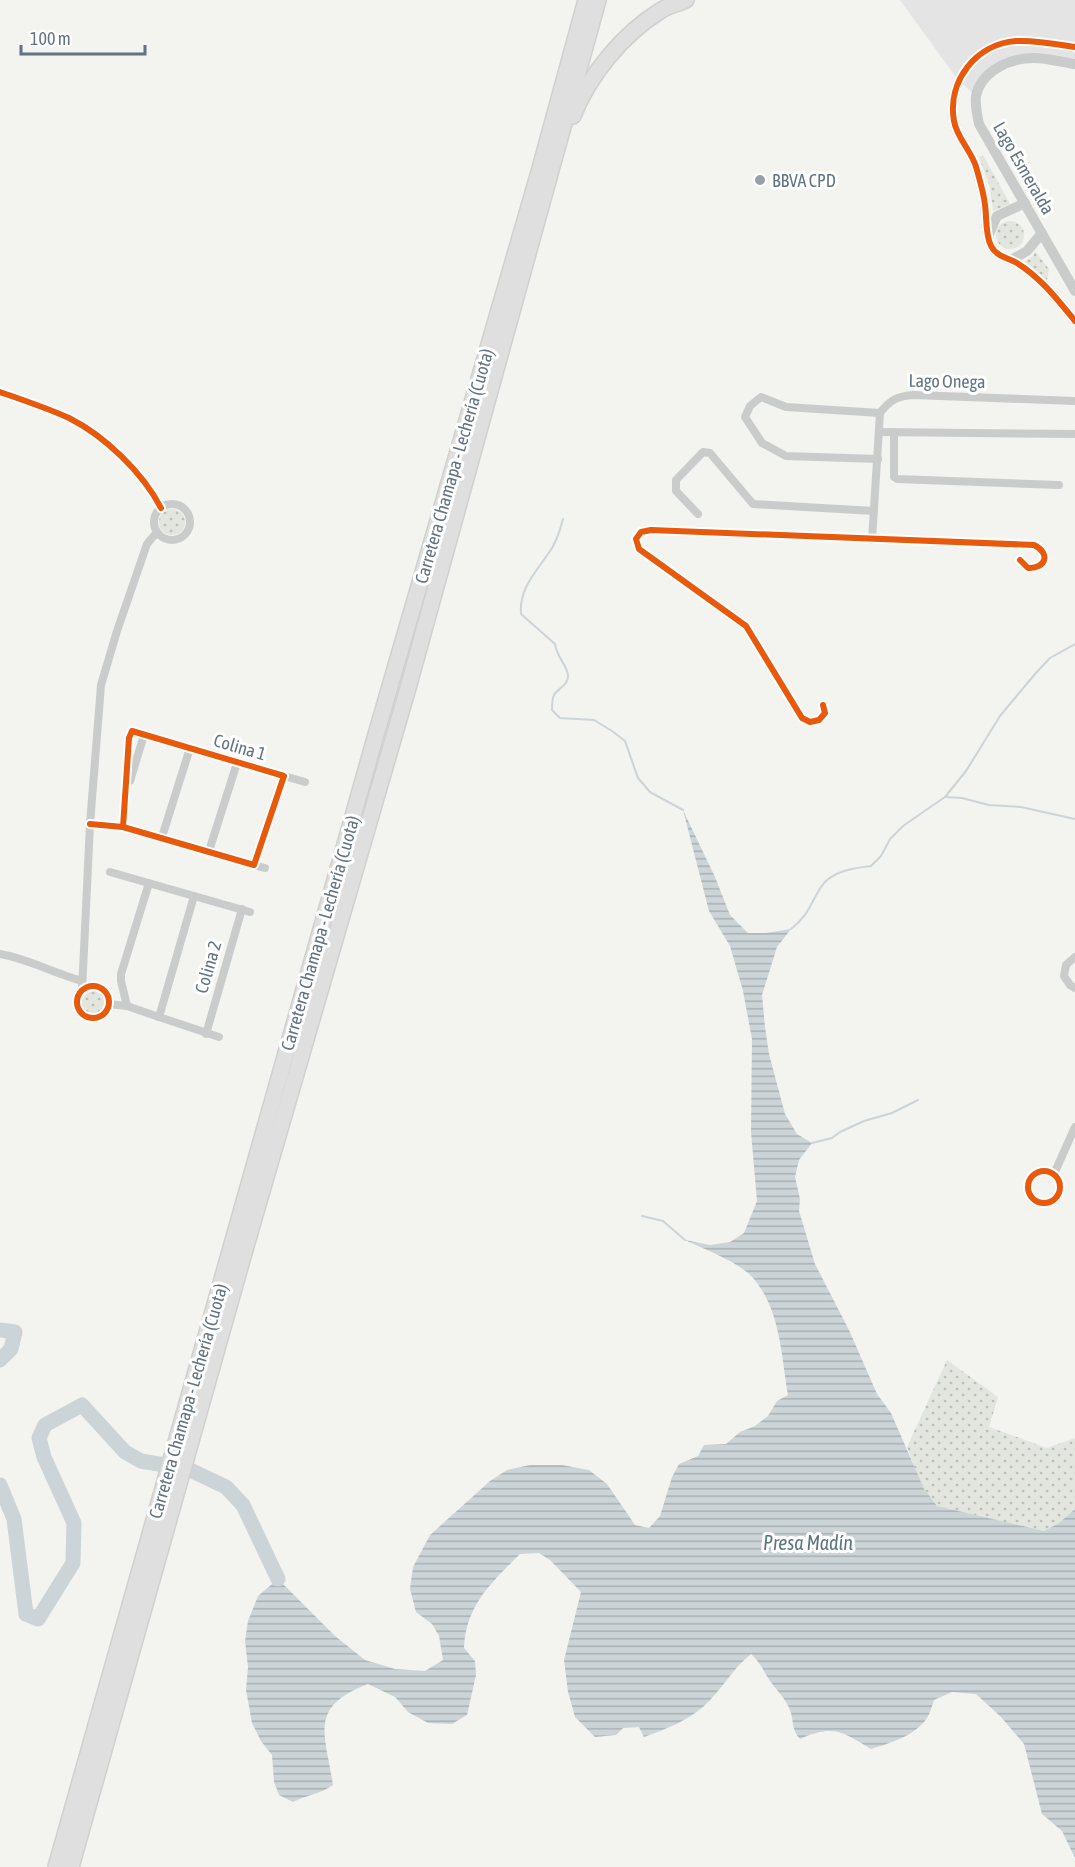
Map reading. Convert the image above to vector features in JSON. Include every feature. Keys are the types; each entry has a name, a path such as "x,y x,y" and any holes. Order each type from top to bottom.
{"highway":[{"path":"581,0 581,18"},
{"name":"Carretera Chamapa - Lechería (Cuota)","path":"71,1867 135,1614 397,663 536,183 586,0"},
{"name":"Carretera Chamapa - Lechería (Cuota)","path":"216,1326 408,688 598,0"},
{"path":"550,174 575,109 602,64 634,28 662,9 686,0"},
{"name":"Carretera Chamapa - Lechería (Cuota)","path":"56,1867 135,1614"}],"street":[{"path":"1075,47 1037,41 1014,41 991,48 970,63 958,80 953,106 958,132 977,166 988,238 992,247 997,253 1042,282 1075,321"},
{"name":"Lago Esmeralda","path":"1075,64 1033,58 1014,61 990,73 982,81 976,96 980,124 1075,291"},
{"path":"988,238 994,220 998,216 1025,203"},
{"path":"986,213 998,216"},
{"path":"1011,260 1027,251 1042,233"},
{"path":"0,392 69,418 91,431 138,474 152,491 161,508"},
{"name":"Lago Onega","path":"880,413 889,402 899,396 1075,401"},
{"path":"872,540 878,459 880,413 786,407 761,397 750,406 745,417 762,443 786,456 878,459"},
{"path":"879,432 1074,434"},
{"path":"894,432 894,477 897,479 1059,485"},
{"path":"698,514 676,491 676,480 703,452 710,453 753,504 874,511"},
{"path":"171,504 181,507 188,514 190,525 185,535 176,540 165,539 157,532 154,524 155,515 161,508 171,504"},
{"path":"823,705 825,713 819,720 810,722 802,718 747,626 639,549 636,539 641,532 651,530 1034,545 1041,548 1044,554 1041,565 1035,568 1028,568 1020,560"},
{"path":"123,990 109,1000 106,1012 99,1017 86,1016 80,1010 77,1002 82,986 90,824 101,685 147,544 157,532"},
{"name":"Colina 1","path":"123,827 128,730 305,782"},
{"name":"Colina 1","path":"126,792 144,735"},
{"name":"Colina 1","path":"162,837 190,748"},
{"name":"Colina 1","path":"208,851 237,763"},
{"name":"Colina 1","path":"254,865 284,776"},
{"path":"90,824 123,827 265,868"},
{"name":"Colina 2","path":"110,872 246,910 206,1034"},
{"path":"127,1006 121,974 149,883"},
{"name":"Colina 2","path":"159,1017 194,896"},
{"path":"0,954 17,957 82,986 97,986 104,990 109,1000 219,1037"},
{"path":"1075,957 1066,964 1064,975 1070,985 1075,988"},
{"path":"1054,1174 1075,1127"}],"shaded area":[{"path":"900,0 1075,0 1075,64 1033,58 1002,66 976,96 958,80"},
{"path":"983,155 1010,204 993,211 990,188 979,157"},
{"path":"1010,221 1020,225 1024,235 1020,245 1010,249 1000,245 996,235 1000,225"},
{"path":"1035,251 1049,269 1047,280 1024,262 1033,256"},
{"path":"172,509 181,513 185,522 181,531 172,535 163,531 159,522 163,513"},
{"path":"95,991 104,995 108,1004 104,1013 95,1017 86,1013 82,1004 86,995"},
{"path":"947,1360 998,1397 989,1427 1047,1448 1075,1438 1075,1509 1059,1523 1044,1531 1005,1524 943,1508 930,1499 918,1478 907,1447"}],"water":[{"name":"Presa Madín","path":"683,810 715,877 730,915 748,933 791,929 777,947 762,995 769,1054 785,1114 797,1134 812,1143 799,1160 795,1177 800,1199 799,1211 815,1264 849,1330 877,1394 891,1413 924,1489 937,1506 1044,1531 1059,1523 1075,1509 1075,1858 1062,1831 1042,1814 1024,1744 1001,1717 976,1694 952,1692 934,1700 927,1718 916,1730 902,1738 871,1749 845,1734 830,1731 800,1739 794,1730 787,1704 751,1654 709,1701 683,1721 644,1737 639,1727 623,1728 616,1735 595,1737 575,1717 568,1692 564,1660 581,1592 550,1560 539,1553 520,1554 490,1585 475,1607 466,1633 464,1648 475,1661 476,1675 467,1715 452,1724 428,1723 408,1712 395,1697 368,1684 336,1702 328,1712 325,1736 333,1785 293,1802 279,1795 274,1782 272,1755 261,1741 252,1723 246,1690 248,1667 245,1641 248,1621 258,1596 278,1579 335,1636 365,1660 395,1669 425,1671 443,1660 439,1636 432,1624 416,1612 410,1589 413,1567 430,1535 490,1481 507,1470 530,1465 562,1465 589,1470 607,1484 635,1525 649,1528 660,1516 672,1477 679,1464 698,1456 704,1445 726,1444 740,1432 755,1426 768,1416 777,1401 788,1395 775,1320 763,1292 754,1279 740,1267 685,1240 710,1245 730,1242 744,1233 757,1201 751,1132 752,1039 743,991 730,946 709,911"}],"waterway":[{"path":"563,519 553,546 525,589 521,605 521,614 555,644 567,671 567,681 553,697 552,710 560,718 594,720 612,731 625,741 638,778 650,792 683,810"},
{"path":"791,929 806,914 825,882 843,871 871,866 881,856 890,839 903,826 945,797 966,771 1000,716 1035,674 1050,658 1075,644"},
{"path":"945,797 962,798 989,805 1021,807 1075,819"},
{"path":"812,1143 832,1138 864,1121 892,1113 918,1100"},
{"path":"642,1216 663,1221 685,1240"},
{"path":"0,1330 15,1332 11,1349 0,1360"},
{"path":"0,1485 14,1519 26,1614 38,1619 73,1563 74,1523 44,1457 39,1438 45,1425 82,1405 125,1452 141,1461 188,1469 226,1487 243,1505 278,1579"}],"cycle path":[{"path":"1075,47 1016,41 988,49 967,67 955,92 953,106 958,134 975,163 981,183 991,246 999,254 1034,275 1075,321"},
{"path":"0,392 69,418 96,435 133,469 161,508"},
{"path":"823,705 825,713 819,720 810,722 802,718 746,626 639,549 636,539 641,532 651,530 1034,545 1043,552 1044,560 1034,568 1028,568 1020,560"},
{"path":"90,824 123,827 254,865 284,776 132,731 129,738 123,827"},
{"path":"93,986 104,991 109,1002 104,1013 93,1018 82,1013 77,1002 82,991 93,986"},
{"path":"1044,1171 1056,1175 1060,1187 1056,1199 1044,1203 1032,1199 1028,1187 1032,1175 1044,1171"}],"place":[{"name":"BBVA CPD","path":"760,180"}]}
